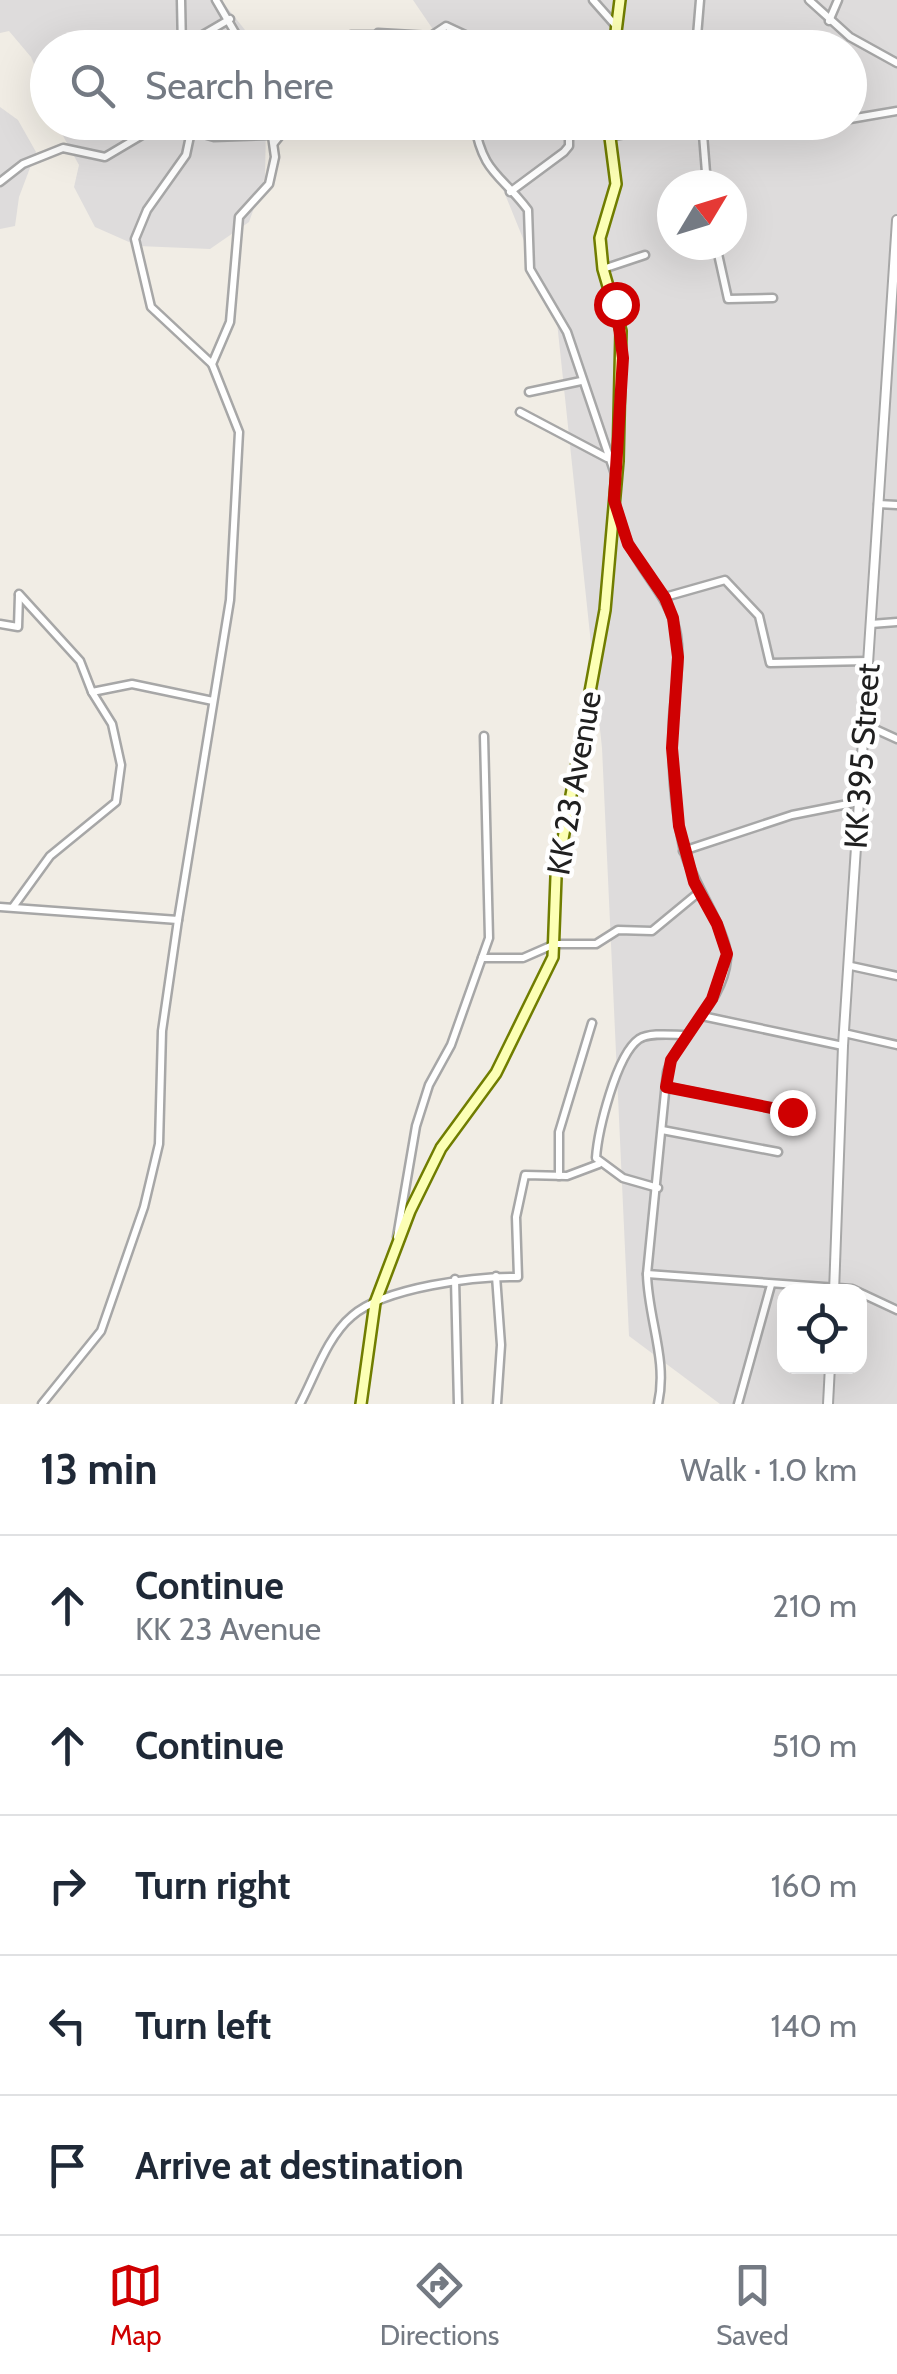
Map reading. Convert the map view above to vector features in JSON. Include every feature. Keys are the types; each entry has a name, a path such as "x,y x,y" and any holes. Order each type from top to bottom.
{"main road":[{"path":"616,30 620,0"},
{"name":"KK 23 Avenue","path":"360,1404 375,1303 396,1243 441,1148 484,1094 510,1049 548,972 555,944 556,876 598,658 616,477 621,331 603,270 603,220 616,184 610,140"}],"street":[{"path":"181,0 182,30"},
{"path":"216,0 235,30"},
{"path":"594,0 616,26"},
{"path":"698,30 700,0"},
{"path":"809,0 843,30"},
{"path":"829,21 838,0"},
{"path":"212,30 230,20"},
{"path":"867,45 897,64"},
{"path":"867,116 897,111"},
{"path":"0,182 23,164 63,148 105,157 134,140"},
{"path":"42,1404 100,1331 144,1207 159,1144 162,1031 230,600 239,432 212,364 151,307 135,239 147,210 186,156 190,140"},
{"path":"212,364 230,322 238,217 269,184 272,140"},
{"path":"273,144 276,140"},
{"path":"478,140 481,157 528,210 530,269 567,332 616,477"},
{"path":"510,192 564,152 569,140"},
{"path":"703,140 706,170"},
{"name":"KK 395 Street","path":"835,1284 842,1046 851,966 858,802 897,220"},
{"path":"603,270 645,255"},
{"path":"719,260 728,299 772,298"},
{"path":"529,392 582,381"},
{"path":"520,412 608,459"},
{"path":"614,500 628,544 665,598 678,640 672,748 684,851 698,893 717,924 727,954 702,1016 671,1060 666,1087 647,1274 648,1306 663,1373 658,1404"},
{"path":"878,504 897,506"},
{"path":"665,598 725,580 758,616 770,663 868,661"},
{"path":"0,624 18,627 21,595 80,661 116,734 120,790 116,802 97,821 50,856 12,908"},
{"path":"871,624 897,622"},
{"path":"92,692 132,684 213,700"},
{"path":"864,724 897,739"},
{"path":"396,1243 416,1126 429,1085 452,1045 489,938 484,736"},
{"path":"684,851 792,815 858,802"},
{"path":"482,958 523,958 555,944 599,943 618,930 652,931 698,893"},
{"path":"0,907 178,920"},
{"path":"851,966 897,976"},
{"path":"702,1016 842,1046"},
{"path":"559,1176 559,1132 592,1022"},
{"path":"844,1033 897,1044"},
{"path":"599,1164 598,1140 625,1054 645,1036 687,1035"},
{"path":"666,1087 792,1112"},
{"path":"662,1130 778,1152"},
{"path":"300,1404 352,1316 375,1303 455,1279 518,1276 516,1217 525,1175 559,1176 599,1164 622,1178 658,1188"},
{"path":"647,1274 777,1285"},
{"path":"496,1276 501,1345 496,1404"},
{"path":"455,1279 458,1404"},
{"path":"738,1404 771,1285"},
{"path":"867,1294 897,1310"},
{"path":"828,1404 830,1374"}],"shaded area":[{"path":"0,0 221,0 245,30 30,30 30,56 9,31 0,33"},
{"path":"413,0 897,0 897,1404 720,1404 629,1336 602,748 557,322 483,140 867,140 867,30 433,30"},
{"path":"0,107 18,120 36,152 19,197 15,226 0,229"},
{"path":"65,140 266,140 265,177 249,222 210,249 138,246 95,227 74,187 79,165"}],"route":[{"path":"616,304 623,358 614,500 628,544 656,582 673,618 678,657 672,748 679,826 698,893 717,924 727,954 712,999 671,1060 666,1087 792,1112"}]}
